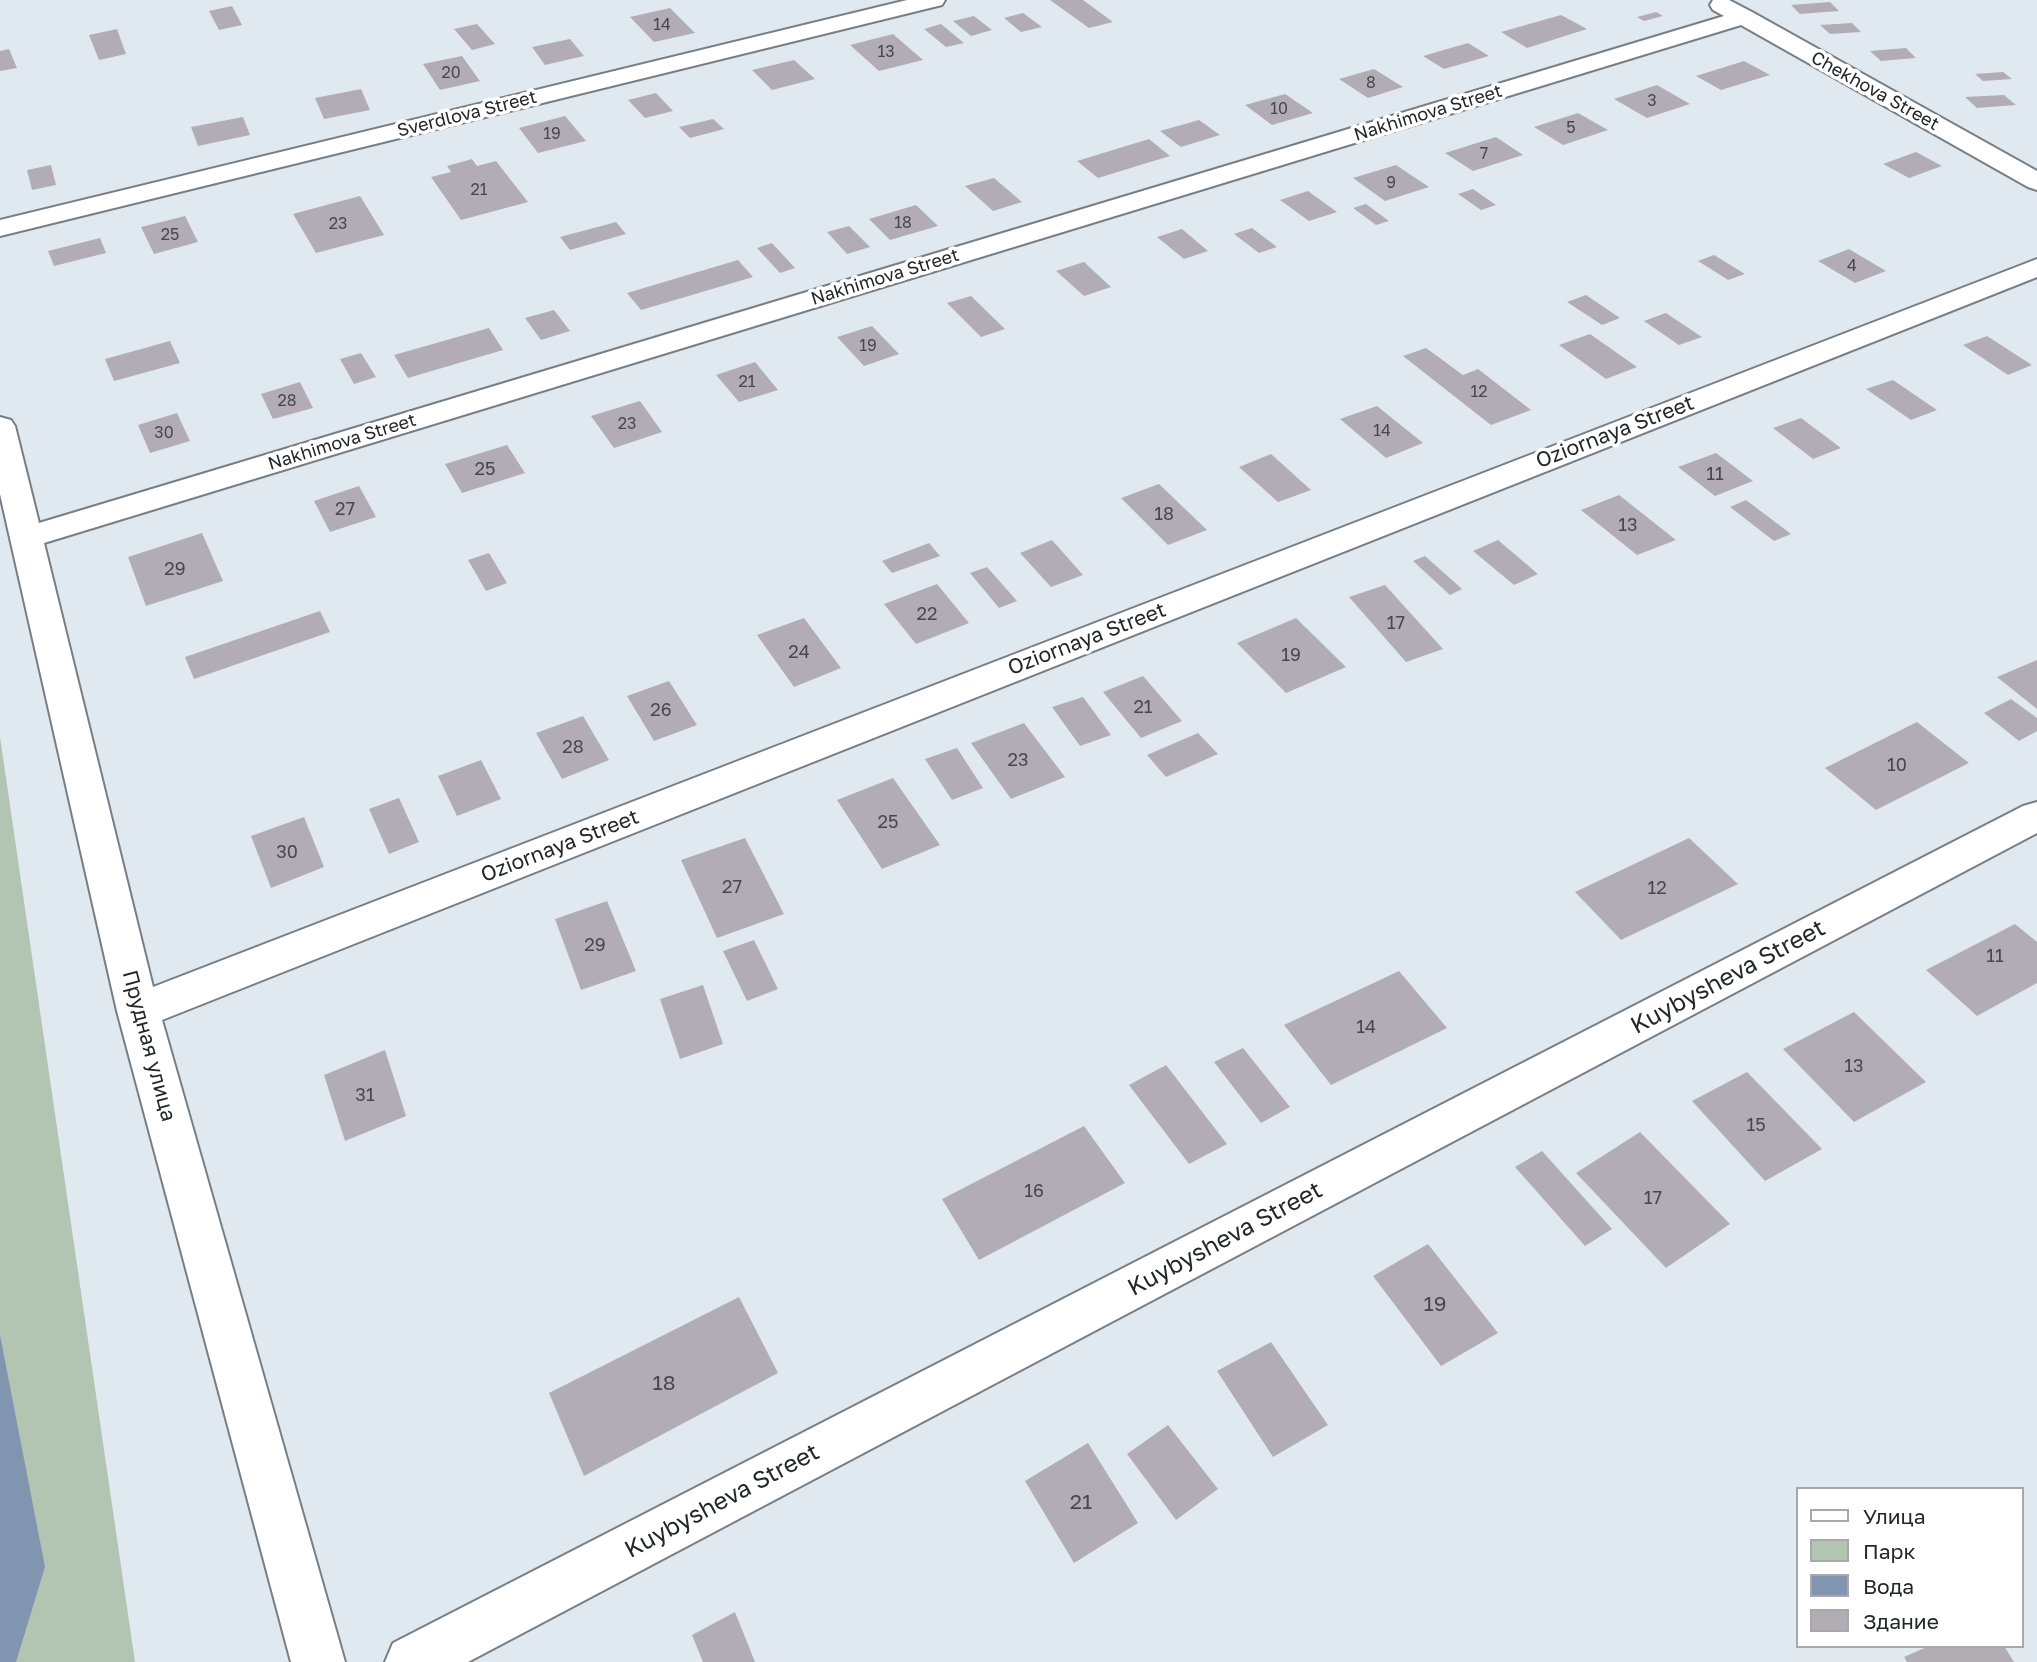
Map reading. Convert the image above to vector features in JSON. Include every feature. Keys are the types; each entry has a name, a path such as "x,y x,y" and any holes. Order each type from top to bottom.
{"street":[{"name":"Sverdlova Street","path":"0,228 934,0"},
{"name":"Chekhova Street","path":"1712,0 2037,182"},
{"name":"Nakhimova Street","path":"26,538 1744,17"},
{"name":"Oziornaya Street","path":"138,1011 2037,267"},
{"name":"Прудная улица","path":"0,426 138,1011 318,1662"},
{"name":"Kuybysheva Street","path":"412,1662 2037,816"}],"green space":[{"path":"0,737 135,1662 0,1662"}],"water":[{"path":"0,1335 45,1567 16,1662 0,1662"}],"building":[{"path":"1050,0 1083,0 1113,22 1089,28"},
{"path":"1830,2 1839,11 1800,14 1791,5"},
{"path":"232,6 242,25 219,30 209,11"},
{"path":"670,8 695,33 654,42 630,17"},
{"path":"1656,12 1663,16 1644,21 1637,17"},
{"path":"1023,13 1042,27 1021,32 1004,18"},
{"path":"1561,15 1587,29 1527,48 1501,32"},
{"path":"974,16 992,30 971,36 953,21"},
{"path":"1852,23 1861,32 1830,34 1820,25"},
{"path":"477,24 495,44 472,50 454,29"},
{"path":"941,24 964,43 946,47 924,29"},
{"path":"117,29 126,54 99,60 89,35"},
{"path":"893,34 923,60 879,71 850,45"},
{"path":"570,39 584,56 545,65 532,47"},
{"path":"1468,43 1489,56 1444,69 1423,56"},
{"path":"1906,48 1916,58 1881,61 1870,51"},
{"path":"9,49 17,68 0,71 0,51"},
{"path":"462,56 480,81 440,90 423,64"},
{"path":"794,60 815,79 772,90 752,70"},
{"path":"1744,61 1770,75 1721,90 1696,76"},
{"path":"1374,69 1403,87 1368,98 1339,79"},
{"path":"2003,72 2012,79 1983,81 1975,74"},
{"path":"1657,85 1690,104 1647,118 1614,99"},
{"path":"361,89 370,110 324,119 315,98"},
{"path":"656,93 673,111 645,118 628,100"},
{"path":"1285,94 1313,113 1272,125 1245,105"},
{"path":"2004,95 2016,105 1977,108 1965,97"},
{"path":"1578,113 1608,130 1563,145 1534,127"},
{"path":"565,116 586,141 538,153 519,128"},
{"path":"243,117 250,135 198,146 191,127"},
{"path":"713,119 724,129 690,138 679,127"},
{"path":"1199,120 1220,135 1181,147 1160,131"},
{"path":"1496,137 1523,155 1473,171 1445,153"},
{"path":"1149,139 1170,156 1098,178 1077,161"},
{"path":"1916,152 1942,166 1909,178 1883,164"},
{"path":"472,159 477,166 496,161 528,202 461,220 431,177 451,172 447,166"},
{"path":"51,165 56,185 32,190 27,170"},
{"path":"1396,165 1429,187 1385,201 1353,178"},
{"path":"994,178 1022,202 993,211 965,186"},
{"path":"1473,189 1496,205 1481,210 1458,194"},
{"path":"1308,191 1337,212 1309,221 1280,200"},
{"path":"360,196 384,235 316,253 293,214"},
{"path":"1366,204 1389,221 1376,225 1353,208"},
{"path":"916,205 938,226 890,240 869,219"},
{"path":"185,216 198,242 154,254 141,227"},
{"path":"616,222 626,234 570,250 560,237"},
{"path":"849,226 870,247 847,254 827,232"},
{"path":"1252,228 1277,247 1259,253 1234,234"},
{"path":"1182,229 1208,251 1184,259 1157,237"},
{"path":"100,238 106,253 54,266 48,251"},
{"path":"772,243 795,268 780,273 757,248"},
{"path":"1849,249 1886,271 1855,283 1818,261"},
{"path":"1714,255 1745,274 1728,280 1698,261"},
{"path":"738,260 753,277 641,310 627,293"},
{"path":"1084,262 1111,287 1084,296 1056,271"},
{"path":"1586,295 1620,318 1602,325 1567,302"},
{"path":"971,296 1005,329 981,337 947,303"},
{"path":"554,310 570,331 541,340 525,318"},
{"path":"1666,313 1702,337 1679,345 1644,321"},
{"path":"872,326 899,354 864,366 837,337"},
{"path":"489,328 503,350 408,378 394,355"},
{"path":"1590,334 1637,367 1606,379 1559,345"},
{"path":"1987,336 2032,365 2008,375 1963,345"},
{"path":"170,341 180,363 114,381 105,359"},
{"path":"1426,348 1463,375 1478,369 1531,410 1491,425 1403,356"},
{"path":"361,353 376,377 354,384 340,359"},
{"path":"755,362 778,390 739,402 716,375"},
{"path":"1893,380 1937,410 1911,420 1866,389"},
{"path":"300,382 313,408 273,419 261,394"},
{"path":"640,401 662,432 614,448 591,416"},
{"path":"1377,406 1423,443 1386,458 1340,419"},
{"path":"177,413 190,441 150,453 138,425"},
{"path":"1801,418 1841,448 1813,459 1773,428"},
{"path":"507,445 525,473 462,493 445,464"},
{"path":"1716,453 1753,481 1715,496 1678,467"},
{"path":"1271,454 1311,490 1278,502 1239,467"},
{"path":"1159,484 1207,530 1168,545 1121,498"},
{"path":"359,486 376,517 330,532 314,501"},
{"path":"1619,495 1676,540 1637,555 1581,510"},
{"path":"1746,500 1791,534 1774,541 1730,507"},
{"path":"202,533 223,581 146,606 128,557"},
{"path":"1052,540 1083,575 1051,587 1020,553"},
{"path":"1498,540 1538,574 1514,585 1473,551"},
{"path":"929,543 940,556 892,573 882,561"},
{"path":"489,553 507,583 486,591 468,560"},
{"path":"1425,556 1462,589 1450,595 1413,561"},
{"path":"987,567 1017,601 999,608 970,573"},
{"path":"937,584 969,623 916,644 884,604"},
{"path":"1385,585 1443,649 1406,662 1349,597"},
{"path":"320,611 330,632 194,679 185,657"},
{"path":"804,618 841,668 794,687 757,635"},
{"path":"1296,618 1346,667 1286,693 1237,643"},
{"path":"2037,660 2037,709 1997,677"},
{"path":"1143,676 1182,721 1141,738 1103,692"},
{"path":"669,681 697,725 654,741 627,696"},
{"path":"1083,697 1111,735 1080,746 1052,707"},
{"path":"2011,699 2037,718 2037,731 2019,741 1984,713"},
{"path":"583,716 609,760 562,779 536,733"},
{"path":"1917,722 1969,763 1876,810 1825,768"},
{"path":"1024,723 1065,777 1011,799 971,743"},
{"path":"1198,733 1218,754 1166,777 1147,755"},
{"path":"957,748 983,788 952,800 925,759"},
{"path":"481,760 501,799 457,816 438,776"},
{"path":"893,778 940,845 882,869 837,800"},
{"path":"399,798 419,842 389,854 369,809"},
{"path":"304,817 324,867 271,888 251,836"},
{"path":"745,838 784,914 717,938 681,860"},
{"path":"1689,838 1738,884 1621,940 1575,892"},
{"path":"607,901 636,971 581,990 555,919"},
{"path":"2015,924 2037,942 2037,983 1977,1016 1926,970"},
{"path":"754,940 778,989 747,1001 723,951"},
{"path":"1399,971 1447,1028 1331,1085 1284,1025"},
{"path":"703,985 723,1044 680,1059 660,999"},
{"path":"1854,1012 1926,1082 1854,1122 1783,1049"},
{"path":"1243,1048 1290,1107 1261,1123 1214,1062"},
{"path":"385,1050 406,1116 345,1141 324,1075"},
{"path":"1166,1065 1227,1144 1189,1164 1129,1085"},
{"path":"1747,1072 1822,1149 1765,1181 1692,1101"},
{"path":"1084,1126 1125,1183 979,1260 942,1199"},
{"path":"1640,1132 1730,1224 1666,1268 1576,1173"},
{"path":"1542,1151 1612,1229 1585,1246 1515,1167"},
{"path":"1428,1244 1498,1333 1441,1366 1373,1276"},
{"path":"739,1297 778,1373 584,1476 549,1393"},
{"path":"1271,1342 1328,1425 1273,1457 1217,1371"},
{"path":"1168,1425 1218,1489 1176,1520 1127,1454"},
{"path":"1088,1443 1138,1523 1074,1563 1025,1481"},
{"path":"735,1612 755,1662 703,1662 692,1635"},
{"path":"1924,1648 2005,1648 2014,1662 1907,1662 1904,1657"}]}
